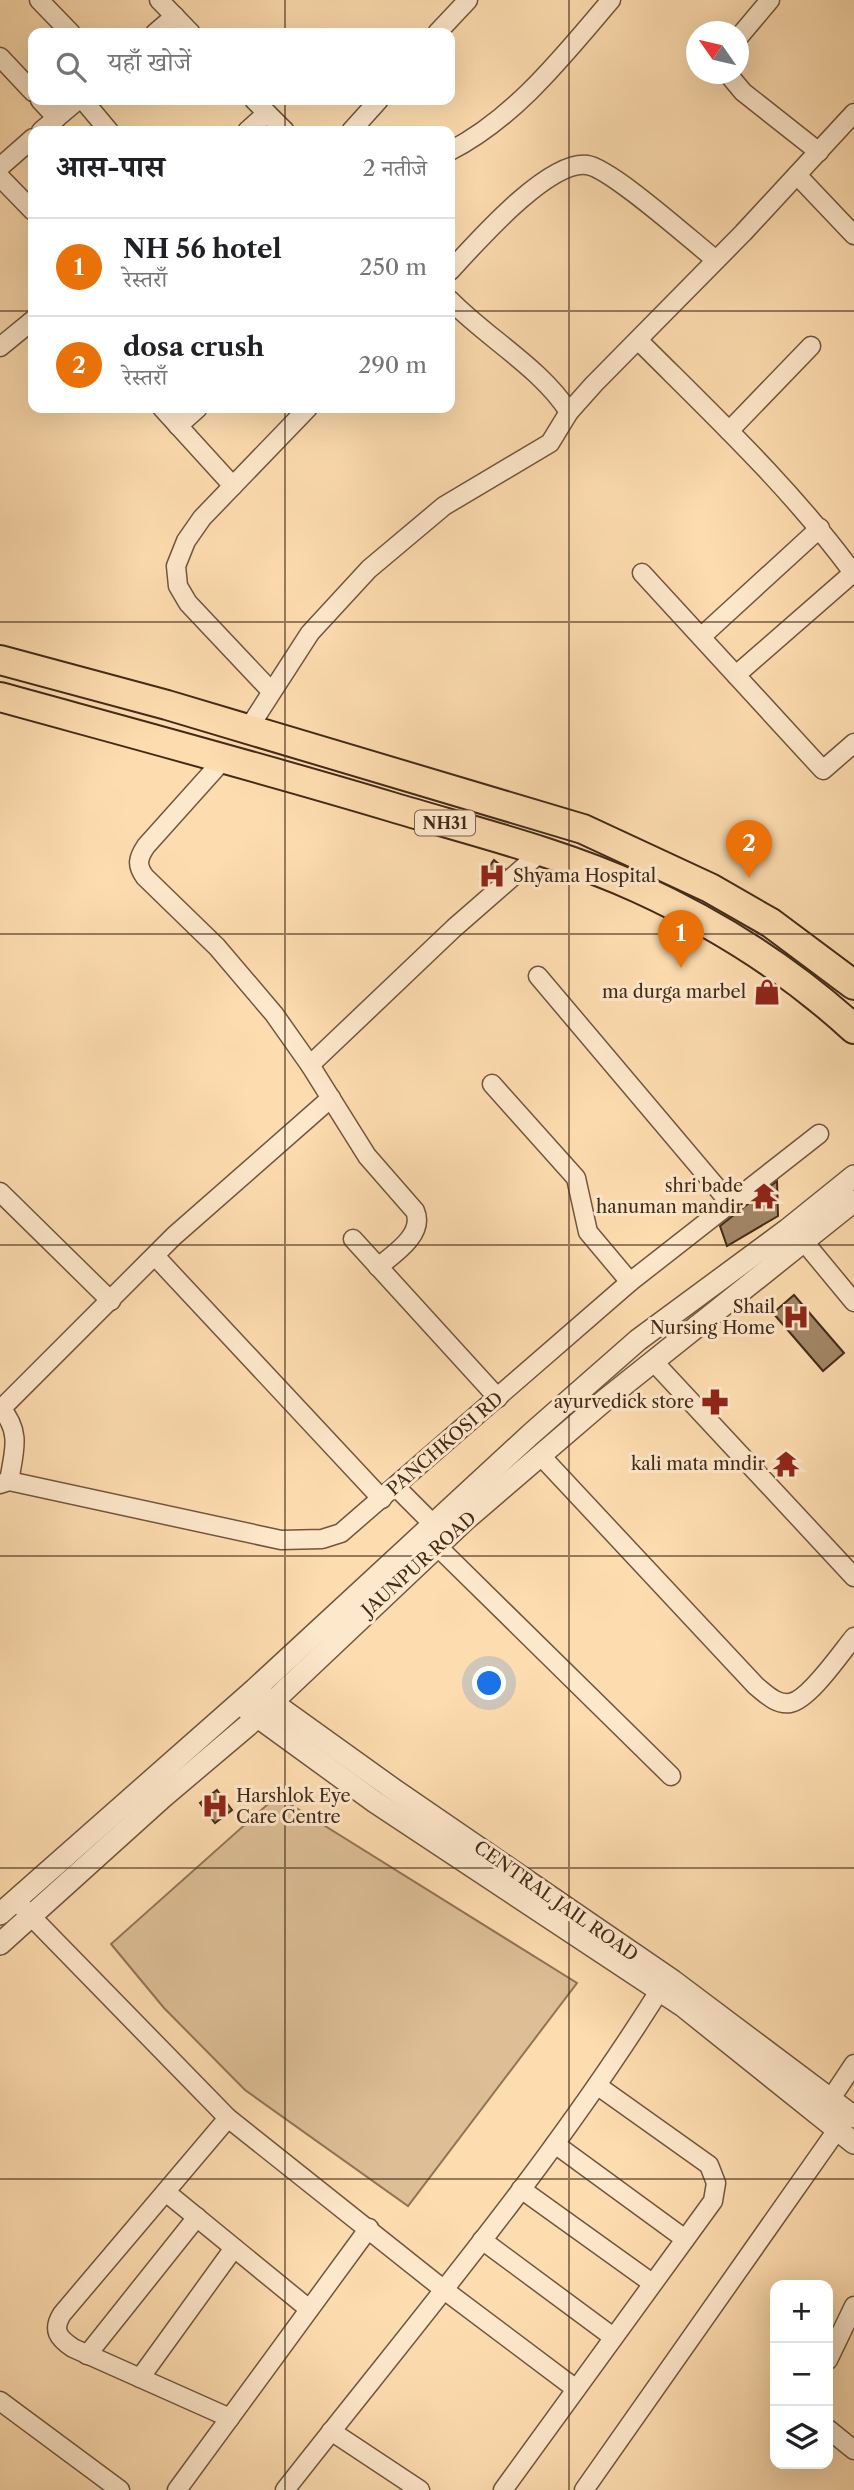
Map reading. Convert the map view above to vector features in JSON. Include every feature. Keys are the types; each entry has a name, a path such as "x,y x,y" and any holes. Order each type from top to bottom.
{"highway":[{"name":"NH31","path":"0,660 248,729 583,829 710,888 761,918 854,985"},
{"name":"NH31","path":"0,697 225,759 541,852 637,887 730,934 820,997 854,1029"}],"street":[{"path":"38,0 66,28"},
{"path":"159,0 186,28"},
{"path":"442,28 468,0"},
{"path":"455,148 483,133 508,111 574,43 611,0"},
{"path":"749,25 770,0"},
{"path":"161,28 175,16"},
{"path":"0,57 28,87"},
{"path":"736,84 819,152"},
{"path":"45,105 57,118"},
{"path":"47,126 74,105"},
{"path":"85,105 104,126"},
{"path":"356,126 374,105"},
{"path":"250,126 261,106 280,126"},
{"path":"248,729 310,633 369,569 444,506 550,443 569,412 854,113"},
{"path":"0,167 28,142"},
{"path":"455,266 506,213 547,177 570,167 588,164 611,175 716,260"},
{"path":"797,175 854,235"},
{"path":"0,177 28,206"},
{"path":"455,304 549,387 569,412"},
{"path":"0,346 28,324"},
{"path":"638,340 729,431 851,563 736,676"},
{"path":"729,431 811,346"},
{"path":"166,413 233,486"},
{"path":"178,426 192,413"},
{"path":"271,691 188,603 178,586 176,566 186,541 202,518 304,413"},
{"path":"701,637 820,528"},
{"path":"642,573 823,770 854,743"},
{"path":"225,759 146,846 138,861 139,868 152,885 217,947 274,1014 310,1065 367,1156 415,1212 419,1220 417,1228 378,1267"},
{"path":"310,1065 445,936 541,852"},
{"path":"537,976 729,1202"},
{"path":"492,1084 576,1178 588,1232 630,1282"},
{"path":"4,1482 16,1438 13,1423 1,1408 217,1197 331,1098"},
{"name":"PANCHKOSI RD","path":"4,1482 281,1540 322,1539 341,1533 630,1282 819,1133"},
{"name":"JAUNPUR ROAD","path":"435,1536 541,1456 653,1362 798,1234 854,1176"},
{"path":"0,1192 111,1301"},
{"name":"JAUNPUR ROAD","path":"8,1907 256,1702 435,1536 531,1434 638,1340 798,1234 854,1202"},
{"path":"798,1234 854,1302"},
{"path":"353,1239 498,1398"},
{"path":"155,1256 670,1776"},
{"path":"653,1362 854,1577"},
{"path":"541,1456 756,1686 775,1702 790,1703 805,1696 854,1637"},
{"name":"JAUNPUR ROAD","path":"0,1944 182,1780 256,1702"},
{"name":"CENTRAL JAIL ROAD","path":"256,1702 830,2100 845,2123"},
{"path":"8,1907 30,1917 228,2118 443,2289 576,2389"},
{"path":"285,2490 555,2144 598,2086 663,1984 716,2030 845,2123 854,2143"},
{"path":"830,2100 854,2064"},
{"path":"503,2490 713,2201 716,2183 709,2165 598,2086"},
{"path":"228,2118 57,2323 56,2333 62,2341 87,2355 230,2418"},
{"path":"584,2490 845,2123"},
{"path":"555,2144 685,2239"},
{"path":"521,2189 652,2283"},
{"path":"167,2193 309,2309"},
{"path":"87,2355 197,2217"},
{"path":"177,2490 369,2228"},
{"path":"482,2240 613,2337"},
{"path":"140,2378 234,2248"},
{"path":"833,2350 854,2306"},
{"path":"0,2401 120,2490"},
{"path":"331,2431 420,2490"},
{"path":"833,2433 854,2450"}],"shaded area":[{"path":"277,1796 577,1983 408,2206 245,2090 164,2008 111,1944"}],"building":[{"path":"494,860 505,869 487,884 480,879"},
{"name":"shri bade hanuman mandir","path":"777,1181 778,1216 727,1246 720,1226"},
{"path":"794,1295 844,1353 823,1371 773,1313"},
{"path":"217,1790 232,1810 215,1823 200,1803"}],"place":[{"name":"Shyama Hospital","path":"492,876"},
{"name":"dosa crush","path":"749,878"},
{"name":"NH 56 hotel","path":"681,968"},
{"name":"ma durga marbel","path":"767,992"},
{"name":"shri bade hanuman mandir","path":"764,1196"},
{"name":"Shail Nursing Home","path":"796,1317"},
{"name":"ayurvedick store","path":"715,1402"},
{"name":"kali mata mndir","path":"786,1464"},
{"name":"Harshlok Eye Care Centre","path":"215,1806"}]}
